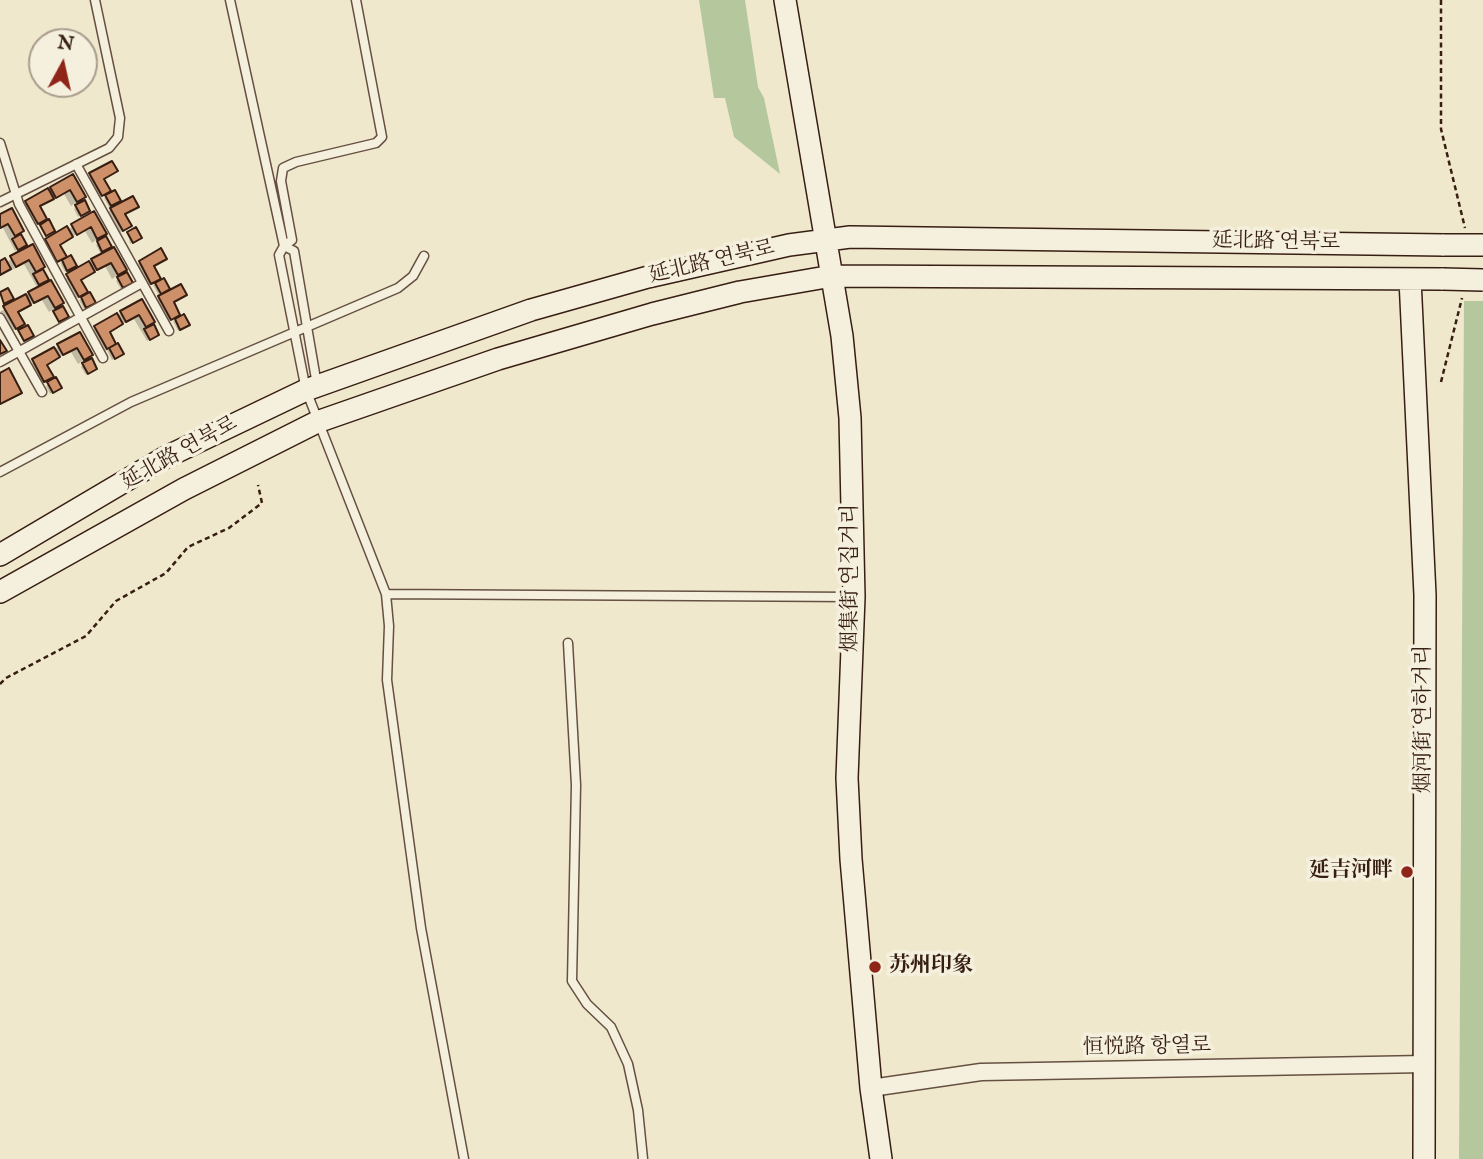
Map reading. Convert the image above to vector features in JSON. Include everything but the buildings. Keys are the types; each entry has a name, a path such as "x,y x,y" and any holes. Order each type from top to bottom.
{"main road":[{"name":"烟集街 연집거리","path":"785,0 842,336 849,418 854,597 848,778 851,859 871,1088 881,1159"},
{"name":"延北路 연북로","path":"0,555 164,458 311,388 469,330 579,296 694,266 826,238 1483,245"},
{"name":"延北路 연북로","path":"0,592 172,495 317,422 498,359 641,317 773,285 832,276 1483,280"},
{"name":"烟河街 연하거리","path":"1410,279 1425,595 1424,1159"}],"street":[{"name":"恒悦路 항열로","path":"871,1088 981,1072 1424,1064"}],"lane":[{"path":"0,202 109,148 120,132 120,118 95,0"},
{"path":"230,0 284,246 293,251 306,324 311,388 317,422 386,594 389,626 387,680 421,928 464,1159"},
{"path":"311,388 294,330 279,255 284,246 292,240 281,181 283,168 296,162 376,143 382,137 356,0"},
{"path":"0,143 19,204 103,358"},
{"path":"76,164 169,331"},
{"path":"0,472 131,402 306,324 409,282 424,256"},
{"path":"0,362 142,283"},
{"path":"0,318 42,392"},
{"path":"386,594 854,597"},
{"path":"568,643 576,785 572,981 587,1004 611,1027 628,1064 638,1110 643,1159"}],"path":[{"path":"1441,0 1441,129"},
{"path":"0,684 6,678 86,636 116,601 166,573 188,547 229,528 262,503 258,485"}],"green space":[{"path":"699,0 745,0 758,87 764,98 780,174 734,137 725,98 714,98"},
{"path":"1464,301 1483,301 1483,1159 1459,1159"}],"place":[{"name":"延吉河畔","path":"1407,872"},
{"name":"苏州印象","path":"875,967"}]}
